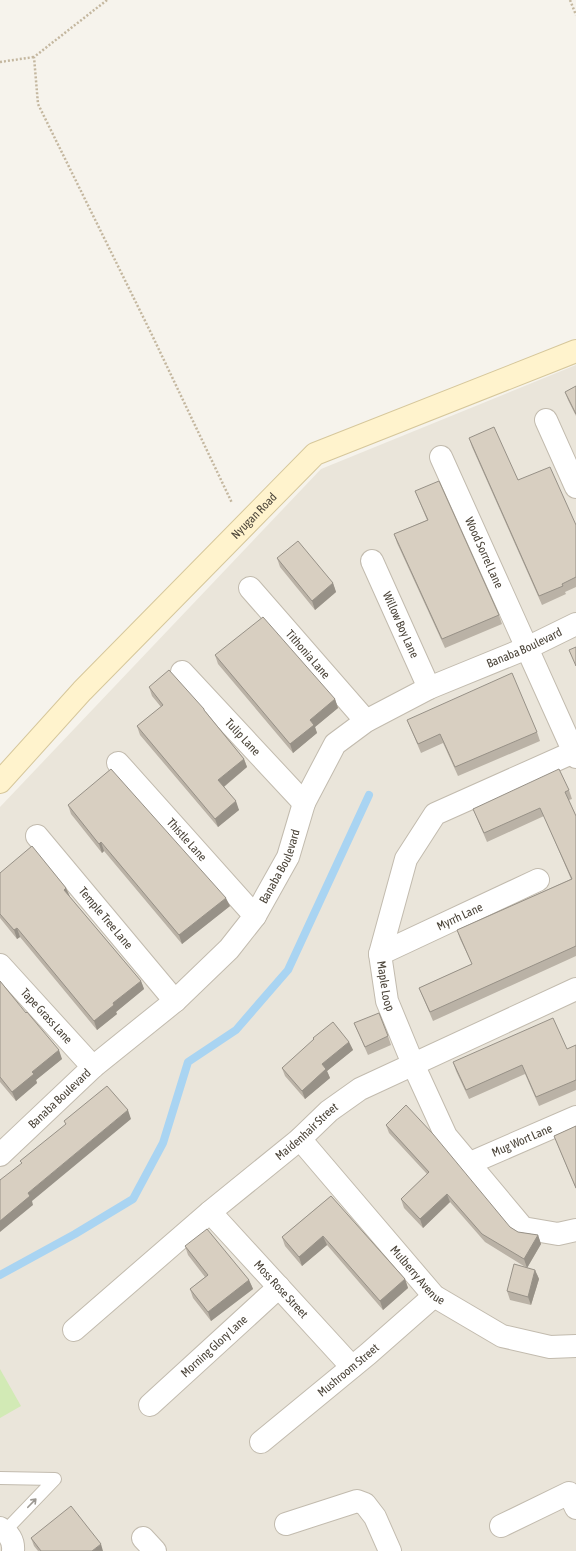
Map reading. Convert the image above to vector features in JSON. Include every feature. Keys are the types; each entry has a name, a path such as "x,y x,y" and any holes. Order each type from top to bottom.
{"main road":[{"name":"Nyugan Road","path":"0,782 82,691 316,454 576,351"}],"street":[{"path":"546,420 576,487"},
{"name":"Wood Sorrel Lane","path":"441,457 575,753"},
{"name":"Willow Boy Lane","path":"372,561 429,688"},
{"name":"Tithonia Lane","path":"250,588 366,720"},
{"name":"Banaba Boulevard","path":"4,1143 93,1067 175,1001 229,949 255,916 288,857 304,803 335,744 366,720 429,688 527,648 576,624"},
{"name":"Tulip Lane","path":"182,672 304,803"},
{"name":"Maple Loop","path":"575,753 435,814 406,859 380,954 387,1001 413,1064 446,1136 523,1228 558,1234 576,1230"},
{"name":"Thistle Lane","path":"118,763 255,916"},
{"name":"Temple Tree Lane","path":"37,836 175,1001"},
{"name":"Myrrh Lane","path":"380,954 538,880"},
{"name":"Tape Grass Lane","path":"0,965 93,1067"},
{"name":"Maidenhair Street","path":"74,1330 210,1212 300,1139 329,1111 360,1089 576,989"},
{"name":"Mug Wort Lane","path":"468,1164 576,1117"},
{"name":"Mulberry Avenue","path":"300,1139 434,1296 502,1336 550,1347 576,1346"},
{"name":"Moss Rose Street","path":"210,1212 352,1367"},
{"name":"Morning Glory Lane","path":"150,1405 279,1288"},
{"name":"Mushroom Street","path":"261,1442 352,1367 434,1296"},
{"path":"501,1526 569,1493 576,1508"},
{"path":"286,1524 357,1501 365,1504 375,1517 390,1551"},
{"path":"3,1530 11,1538 13,1551"}],"lane":[{"path":"0,1478 55,1479 3,1530"}],"path":[{"path":"0,62 34,57 107,0"},
{"path":"570,0 576,15"},
{"path":"34,57 38,104 244,527"}],"shaded area":[{"path":"576,365 576,1551 0,1551 0,807 321,469"}],"green space":[{"path":"0,1369 21,1406 0,1418"}],"building":[{"path":"576,386 576,414 565,392"},
{"path":"494,427 518,480 550,467 576,525 576,577 562,584 563,586 539,596 469,438"},
{"path":"439,481 499,615 442,639 394,534 428,520 415,491"},
{"path":"298,541 333,583 312,601 277,558"},
{"path":"263,617 335,699 310,720 314,725 290,744 215,655"},
{"path":"576,647 576,666 569,650"},
{"path":"169,670 204,709 244,759 218,780 236,801 215,819 137,726 163,705 149,687"},
{"path":"512,673 537,732 455,767 440,734 418,744 407,720"},
{"path":"111,769 226,898 179,935 101,842 99,844 68,805"},
{"path":"559,769 569,790 565,792 576,816 576,946 430,1012 419,988 472,964 457,930 572,879 540,808 484,833 473,809"},
{"path":"32,846 66,888 64,890 141,981 113,1003 114,1005 94,1021 17,928 14,930 0,914 0,873"},
{"path":"0,981 59,1050 32,1072 34,1074 12,1092 0,1077"},
{"path":"379,1013 388,1036 365,1047 354,1023"},
{"path":"553,1018 567,1049 576,1045 576,1080 536,1097 522,1065 466,1090 453,1062"},
{"path":"333,1022 349,1042 322,1064 326,1069 302,1091 282,1068 314,1039 313,1038"},
{"path":"107,1086 128,1110 28,1193 30,1196 0,1221 0,1180 22,1163 20,1161 66,1124 64,1121"},
{"path":"406,1105 433,1134 510,1227 518,1232 538,1235 524,1259 482,1234 447,1194 420,1219 401,1199 429,1172 386,1125"},
{"path":"576,1126 576,1188 554,1136"},
{"path":"331,1196 405,1279 380,1301 323,1236 299,1257 282,1237"},
{"path":"207,1229 249,1280 208,1312 190,1289 208,1275 185,1246"},
{"path":"514,1264 535,1270 528,1297 507,1291"},
{"path":"71,1506 101,1544 92,1551 41,1551 31,1538"}],"waterway":[{"path":"0,1275 75,1234 133,1199 163,1143 188,1062 236,1030 288,970 369,795"}]}
